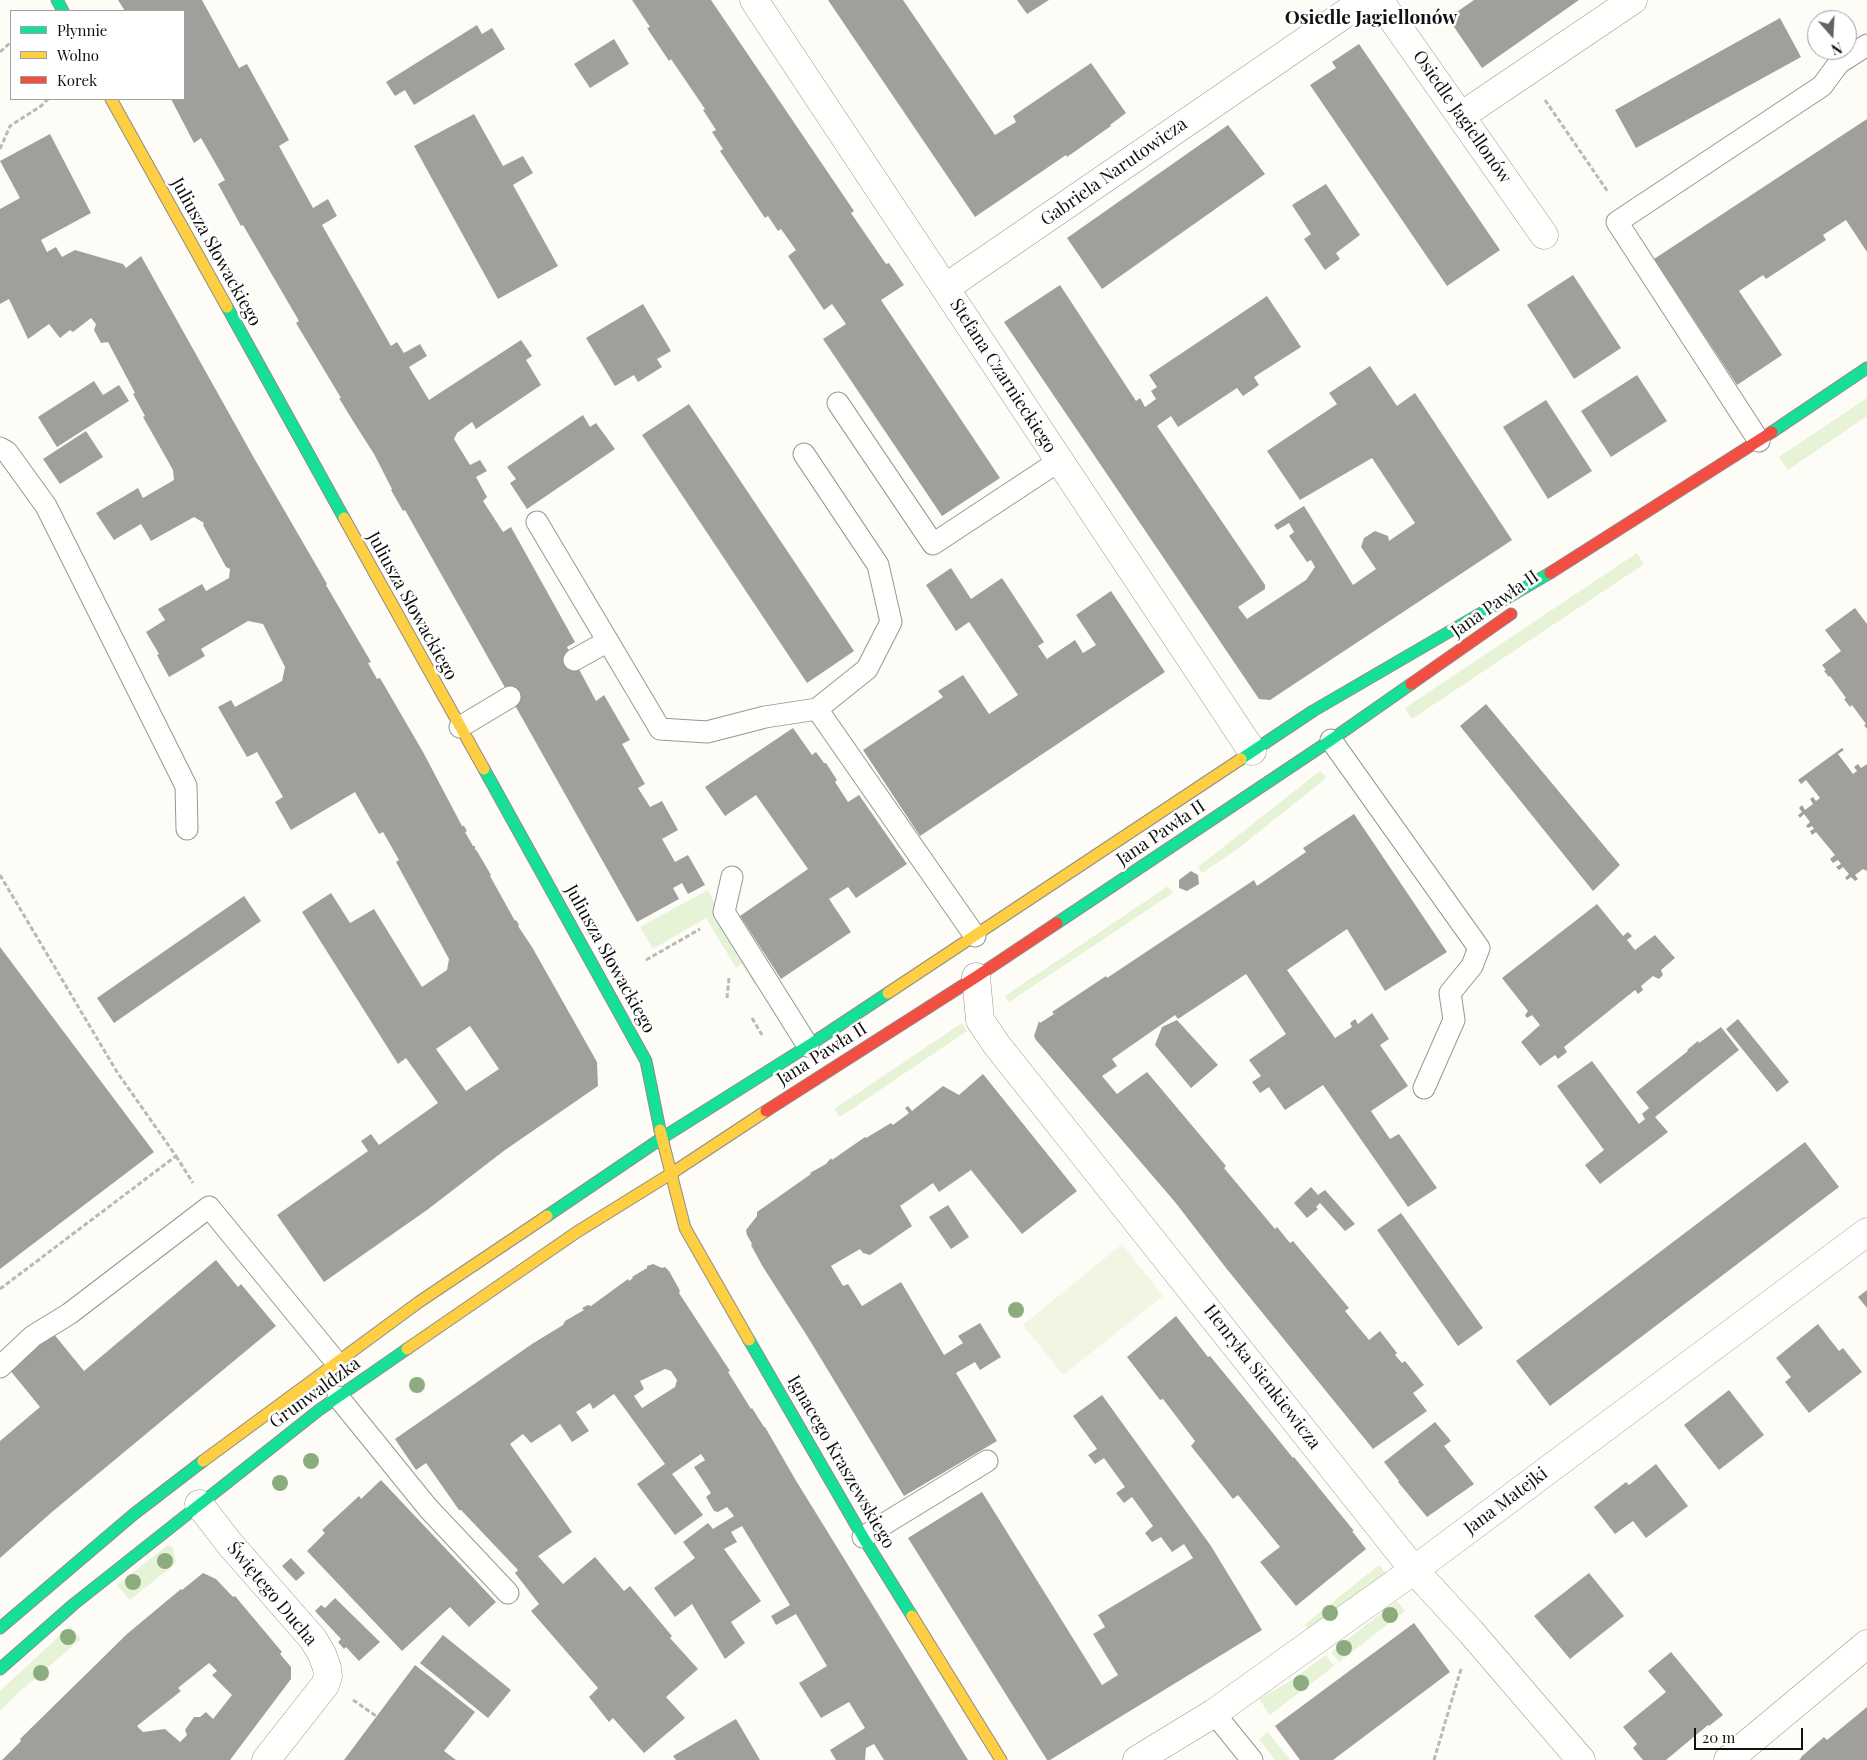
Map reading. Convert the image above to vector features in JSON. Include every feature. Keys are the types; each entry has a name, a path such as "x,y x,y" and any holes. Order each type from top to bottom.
{"main road":[{"name":"Juliusza Słowackiego","path":"112,100 646,1061 662,1138 672,1173"},
{"name":"Jana Pawła II","path":"662,1138 808,1046 1314,711 1558,568 1759,441 1867,368"},
{"name":"Jana Pawła II","path":"1547,588 1659,505"},
{"name":"Jana Pawła II","path":"672,1173 797,1090 976,978 1331,740 1523,605"},
{"name":"Grunwaldzka","path":"0,1628 142,1508 336,1362 419,1302 662,1138"},
{"name":"Grunwaldzka","path":"2,1663 199,1504 338,1397 577,1232 672,1173"},
{"name":"Ignacego Kraszewskiego","path":"672,1173 685,1228 864,1536 1001,1760"}],"street":[{"name":"Stefana Czarnieckiego","path":"754,0 1252,751"},
{"name":"Gabriela Narutowicza","path":"945,288 1366,0"},
{"name":"Osiedle Jagiellonów","path":"1379,0 1544,234"},
{"path":"1461,116 1633,0"},
{"name":"Henryka Sienkiewicza","path":"976,978 980,1020 996,1044 1414,1570 1471,1632 1581,1760"},
{"name":"Jana Matejki","path":"1137,1760 1214,1712 1414,1570 1867,1232"},
{"name":"Świętego Ducha","path":"199,1504 229,1544 312,1639 322,1654 327,1668 328,1676 325,1685 266,1760"},
{"path":"1728,1760 1867,1644"}],"lane":[{"path":"1759,441 1617,222 1822,86 1839,63 1867,45"},
{"path":"838,403 933,544 1059,461"},
{"path":"0,448 7,452 46,506 186,786 187,829"},
{"path":"537,522 660,729 707,732 765,717 816,710 867,669 891,622 878,565 804,454"},
{"path":"574,660 608,641"},
{"path":"460,726 510,696"},
{"path":"816,710 975,936"},
{"path":"1331,740 1479,948 1472,966 1450,993 1454,1020 1424,1088"},
{"path":"732,878 724,912 808,1046"},
{"path":"0,1367 33,1336 69,1314 209,1207 336,1362"},
{"path":"338,1397 428,1508 508,1593"},
{"path":"864,1536 987,1461"},
{"path":"1214,1712 1252,1760"}],"path":[{"path":"0,52 10,43"},
{"path":"1527,72 1608,192"},
{"path":"0,149 10,126 47,100"},
{"path":"0,875 117,1072 176,1156 0,1288"},
{"path":"646,960 704,927"},
{"path":"727,998 730,971"},
{"path":"752,1018 767,1042"},
{"path":"1434,1760 1471,1632"},
{"path":"345,1695 376,1716"}],"green space":[{"path":"1867,398 1867,416 1788,470 1779,457"},
{"path":"1637,553 1644,564 1412,719 1405,708"},
{"path":"1320,771 1326,777 1324,780 1236,850 1202,873 1198,867"},
{"path":"1168,886 1173,893 1009,1002 1005,996"},
{"path":"708,890 725,925 759,980 754,984 742,964 736,968 706,918 653,949 640,927"},
{"path":"962,1023 967,1031 840,1117 834,1109"},
{"path":"1122,1244 1163,1296 1063,1375 1023,1325"},
{"path":"168,1545 173,1548 176,1563 130,1600 117,1585"},
{"path":"1379,1565 1388,1576 1309,1630 1304,1625"},
{"path":"1397,1601 1405,1611 1339,1662 1331,1652"},
{"path":"70,1626 81,1639 0,1711 0,1691"},
{"path":"1326,1655 1334,1666 1270,1715 1259,1699 1290,1681"},
{"path":"1268,1732 1290,1760 1275,1760 1259,1739"}],"building":[{"path":"118,0 202,0 239,68 247,64 289,140 279,146 313,208 328,199 337,216 322,225 391,346 397,342 404,353 420,344 427,356 409,367 429,400 521,340 532,356 526,360 541,385 476,429 472,422 457,433 454,439 470,465 480,460 487,471 476,477 487,497 483,501 503,532 511,527 575,642 567,647 596,701 604,695 630,740 622,744 645,784 638,788 650,807 662,801 678,830 662,839 675,862 688,855 705,885 688,894 682,883 673,888 679,899 637,922 405,510 403,511 391,490 374,454 296,323 299,321 243,225 241,226 218,184 225,180 201,138 194,143 172,100 185,100 185,10 124,10"},
{"path":"632,0 711,0 854,211 851,213 886,264 889,263 904,285 881,300 1000,478 942,516 823,339 846,324 832,304 824,310 788,256 796,250 781,229 778,231 768,216 765,218 720,151 723,149 712,132 716,130 703,110 705,109 671,59 669,61 647,28 650,27"},
{"path":"828,0 903,0 995,135 1016,122 1013,116 1091,63 1126,113 1067,157 1066,155 975,217"},
{"path":"1017,0 1049,0 1027,14"},
{"path":"1474,0 1579,0 1482,68 1448,18"},
{"path":"1780,18 1801,57 1636,148 1615,110"},
{"path":"477,25 482,34 492,28 505,49 414,105 405,90 395,96 386,82"},
{"path":"614,39 629,64 590,88 574,64"},
{"path":"1359,44 1500,250 1447,286 1310,85 1336,68 1332,62"},
{"path":"474,114 503,166 523,156 533,173 513,185 558,266 498,299 414,146"},
{"path":"1867,119 1867,252 1846,220 1823,235 1826,240 1766,279 1763,275 1739,291 1782,355 1737,385 1654,259"},
{"path":"1228,125 1265,174 1102,289 1067,238"},
{"path":"50,134 91,213 41,240 47,252 56,247 62,257 75,250 123,264 126,268 141,256 371,662 368,663 377,679 380,678 423,752 462,826 467,831 465,832 473,846 475,846 515,921 532,947 597,1062 598,1086 505,1150 427,1210 324,1282 277,1215 368,1151 361,1141 371,1134 379,1145 438,1103 406,1058 398,1064 302,912 331,893 350,923 374,909 422,987 447,970 449,959 396,862 399,860 383,832 379,834 355,792 291,830 275,802 283,797 257,752 247,757 218,707 231,700 235,707 282,681 285,667 263,624 248,621 201,649 205,656 169,677 157,655 159,654 146,632 165,620 158,609 202,584 206,591 229,578 230,569 226,567 203,525 204,523 194,517 151,541 141,524 114,540 96,513 138,488 143,498 174,480 173,470 143,417 145,416 133,394 135,393 108,342 101,343 94,330 96,324 91,318 73,332 70,330 60,338 49,324 28,339 9,299 0,304 0,209 20,198 0,161","holes":["470,1026 499,1069 466,1091 436,1049"]},
{"path":"1326,184 1360,235 1336,253 1340,259 1325,270 1304,239 1311,234 1292,205"},
{"path":"1573,275 1621,348 1574,379 1527,305"},
{"path":"1060,285 1136,401 1140,398 1145,407 1156,399 1151,391 1157,387 1149,375 1267,296 1301,347 1254,377 1259,385 1243,396 1237,388 1178,427 1171,416 1157,426 1265,585 1265,589 1238,607 1247,619 1306,580 1315,567 1311,560 1307,562 1289,536 1294,532 1289,523 1277,530 1274,525 1304,506 1353,585 1376,569 1361,547 1364,538 1375,531 1388,536 1389,541 1415,523 1372,458 1300,500 1267,451 1337,404 1329,393 1370,366 1397,406 1415,393 1512,540 1270,700 1259,699 1004,322"},
{"path":"643,304 671,351 657,359 662,367 638,382 634,375 615,386 586,338"},
{"path":"1637,375 1667,421 1611,457 1581,411"},
{"path":"94,381 103,395 119,385 129,401 57,447 38,417"},
{"path":"1546,400 1592,471 1548,499 1503,427"},
{"path":"689,404 854,651 807,683 642,435"},
{"path":"583,415 590,427 596,423 615,449 527,509 510,483 516,479 507,467"},
{"path":"86,431 103,457 60,484 43,459"},
{"path":"951,568 971,599 1002,578 1044,642 1038,646 1047,659 1075,640 1083,653 1096,645 1076,615 1111,591 1165,672 920,836 863,750 943,697 938,691 963,675 989,714 1018,695 969,622 956,631 926,585"},
{"path":"1855,608 1867,624 1867,729 1864,725 1866,724 1852,705 1850,707 1844,699 1846,698 1824,671 1826,670 1822,665 1841,651 1825,630"},
{"path":"1486,704 1620,865 1593,891 1460,726"},
{"path":"793,728 812,755 816,752 826,763 848,802 859,795 907,864 856,898 848,887 829,899 851,932 781,979 740,916 808,869 756,795 725,816 705,787"},
{"path":"1842,748 1844,750 1838,754 1853,774 1857,771 1854,767 1858,764 1861,768 1867,764 1867,871 1863,869 1855,875 1858,879 1855,881 1851,877 1847,880 1845,878 1849,874 1843,867 1839,870 1836,867 1841,864 1838,860 1833,863 1830,859 1835,855 1816,832 1812,835 1810,831 1814,829 1812,826 1808,828 1806,826 1810,822 1804,814 1800,818 1798,815 1802,812 1799,808 1802,805 1805,810 1813,804 1810,799 1813,797 1816,801 1820,798 1806,780 1801,784 1798,780"},
{"path":"1354,814 1447,952 1385,991 1347,929 1287,970 1335,1038 1352,1027 1350,1023 1355,1019 1358,1024 1372,1013 1389,1039 1380,1045 1408,1086 1371,1111 1390,1139 1399,1134 1437,1188 1408,1207 1323,1085 1285,1110 1269,1087 1260,1093 1252,1082 1261,1076 1249,1060 1286,1034 1246,974 1178,1019 1175,1015 1112,1059 1117,1066 1102,1076 1117,1094 1147,1072 1226,1166 1224,1168 1275,1229 1277,1227 1290,1243 1293,1241 1349,1308 1345,1311 1369,1340 1380,1331 1397,1353 1395,1355 1402,1363 1405,1361 1424,1385 1413,1393 1427,1411 1373,1449 1175,1202 1034,1036 1039,1021 1040,1023 1054,1014 1052,1012 1106,976 1107,978 1254,880 1257,886 1306,852 1303,848"},
{"path":"1191,871 1198,875 1199,884 1187,891 1179,888 1179,880"},
{"path":"244,896 261,921 114,1023 97,998"},
{"path":"1597,904 1623,936 1628,932 1632,936 1627,940 1635,950 1655,935 1675,958 1661,970 1663,975 1659,979 1653,976 1641,986 1643,990 1638,994 1635,990 1564,1047 1567,1052 1558,1059 1555,1055 1540,1066 1521,1042 1540,1025 1532,1015 1527,1018 1525,1015 1528,1011 1502,978"},
{"path":"0,947 154,1152 0,1269"},
{"path":"1738,1019 1789,1082 1777,1092 1726,1029"},
{"path":"1177,1020 1218,1065 1191,1088 1155,1045 1162,1027"},
{"path":"1721,1027 1739,1050 1655,1117 1668,1132 1600,1184 1585,1165 1604,1150 1557,1086 1592,1061 1639,1124 1645,1119 1642,1114 1649,1108 1636,1092 1698,1041 1699,1043"},
{"path":"983,1074 1077,1191 1022,1234 971,1170 939,1192 933,1183 900,1206 912,1226 870,1255 863,1253 860,1249 831,1266 843,1286 848,1284 862,1306 901,1282 944,1355 963,1343 958,1336 980,1323 1001,1357 980,1370 975,1362 956,1373 997,1441 904,1496 763,1267 751,1245 746,1230 757,1216 757,1212 810,1173 826,1164 831,1158 832,1160 865,1137 891,1123 893,1125 909,1113 905,1108 908,1106 912,1111 943,1086 959,1095"},
{"path":"1805,1142 1839,1187 1550,1406 1516,1361"},
{"path":"1311,1187 1318,1195 1325,1190 1355,1224 1345,1231 1320,1203 1316,1207 1318,1209 1307,1218 1294,1203"},
{"path":"948,1205 969,1237 951,1249 929,1217"},
{"path":"1401,1213 1483,1328 1458,1346 1377,1230"},
{"path":"216,1260 238,1287 241,1284 276,1326 52,1512 0,1558 0,1441 40,1407 9,1369 53,1333 84,1371"},
{"path":"653,1264 662,1268 665,1267 669,1271 680,1291 679,1293 730,1371 728,1372 751,1409 765,1427 968,1760 884,1760 874,1744 866,1748 865,1760 836,1760 830,1750 865,1728 849,1702 821,1718 799,1683 827,1666 796,1614 776,1625 771,1616 790,1605 742,1526 731,1532 737,1542 724,1549 761,1601 731,1622 745,1643 725,1659 692,1604 675,1617 654,1588 695,1558 683,1542 708,1523 713,1529 734,1516 727,1507 718,1512 714,1511 706,1497 711,1493 694,1467 705,1460 701,1454 672,1474 703,1515 675,1535 637,1484 665,1464 614,1394 593,1409 590,1403 576,1412 589,1431 572,1442 560,1424 531,1443 523,1434 510,1444 572,1532 538,1556 563,1584 595,1557 624,1591 630,1586 672,1636 670,1638 698,1669 666,1697 685,1718 644,1753 613,1718 609,1722 589,1697 598,1688 531,1611 539,1604 515,1573 518,1570 459,1510 426,1463 416,1470 395,1439 532,1344 563,1325 565,1321 584,1310 582,1308 588,1305 591,1306 628,1279 629,1281 647,1268 647,1266","holes":["665,1369 671,1371 677,1380 675,1387 642,1408 634,1396 644,1389 640,1381"]},
{"path":"1867,1290 1867,1308 1858,1297"},
{"path":"1176,1316 1208,1357 1210,1356 1294,1457 1354,1531 1352,1531 1366,1549 1296,1606 1260,1562 1280,1547 1238,1495 1233,1499 1191,1446 1195,1441 1163,1399 1160,1400 1127,1357"},
{"path":"1818,1324 1839,1351 1843,1348 1862,1372 1809,1413 1785,1382 1791,1377 1776,1358"},
{"path":"1729,1390 1764,1435 1719,1470 1684,1425"},
{"path":"1102,1395 1211,1546 1262,1630 1050,1760 1047,1760 908,1538 982,1492 1102,1685 1118,1675 1093,1634 1105,1627 1098,1615 1193,1558 1184,1544 1172,1552 1161,1537 1152,1542 1145,1533 1153,1526 1132,1497 1124,1503 1116,1493 1125,1487 1104,1458 1095,1464 1088,1455 1097,1449 1073,1416"},
{"path":"1435,1422 1451,1441 1444,1446 1474,1484 1427,1517 1384,1462"},
{"path":"1656,1464 1688,1506 1646,1538 1633,1521 1615,1534 1594,1507 1626,1482 1629,1485"},
{"path":"381,1480 496,1602 469,1627 450,1607 402,1651 307,1551 325,1533 322,1530 359,1496 361,1499"},
{"path":"291,1558 305,1573 296,1581 282,1566"},
{"path":"203,1573 216,1579 233,1597 235,1596 282,1652 280,1654 291,1667 291,1679 230,1760 2,1760 21,1741 20,1739 127,1634","holes":["209,1663 217,1671 212,1675 232,1695 213,1719 206,1712 200,1717 194,1717 185,1730 187,1735 180,1742 165,1729 143,1732 137,1726 181,1691 178,1688"]},
{"path":"1589,1573 1624,1616 1570,1659 1534,1616"},
{"path":"335,1598 380,1642 359,1661 346,1647 344,1649 338,1642 341,1639 315,1611 321,1605 325,1608"},
{"path":"1414,1623 1450,1672 1333,1760 1300,1760 1275,1726"},
{"path":"443,1635 511,1690 488,1718 420,1663"},
{"path":"1671,1652 1723,1715 1666,1760 1643,1760 1633,1748 1637,1744 1623,1727 1666,1692 1648,1671"},
{"path":"415,1665 475,1712 444,1751 456,1760 344,1760"},
{"path":"1867,1707 1867,1760 1799,1760 1824,1737 1827,1740"},
{"path":"736,1719 760,1760 676,1760 673,1756"}],"traffic: fast":[{"path":"57,0 62,10"},
{"path":"227,307 344,518"},
{"path":"1772,432 1867,368"},
{"path":"1241,759 1313,711 1550,573"},
{"path":"1057,923 1331,740 1411,684"},
{"path":"484,769 646,1061 660,1130"},
{"path":"547,1216 662,1138 888,993"},
{"path":"749,1340 863,1537 912,1616"},
{"path":"0,1669 74,1604 319,1410 407,1349"},
{"path":"0,1628 134,1514 203,1461"}],"traffic: slow":[{"path":"112,100 227,307"},
{"path":"344,518 484,769"},
{"path":"888,993 1241,759"},
{"path":"407,1349 577,1232 672,1173 766,1111"},
{"path":"660,1130 685,1228 749,1340"},
{"path":"203,1461 419,1302 547,1216"},
{"path":"912,1616 1001,1760"}],"traffic: jam":[{"path":"1550,573 1772,432"},
{"path":"1411,684 1511,614"},
{"path":"766,1111 1057,923"}],"district":[{"name":"Osiedle Jagiellonów","path":"1371,18"}]}
